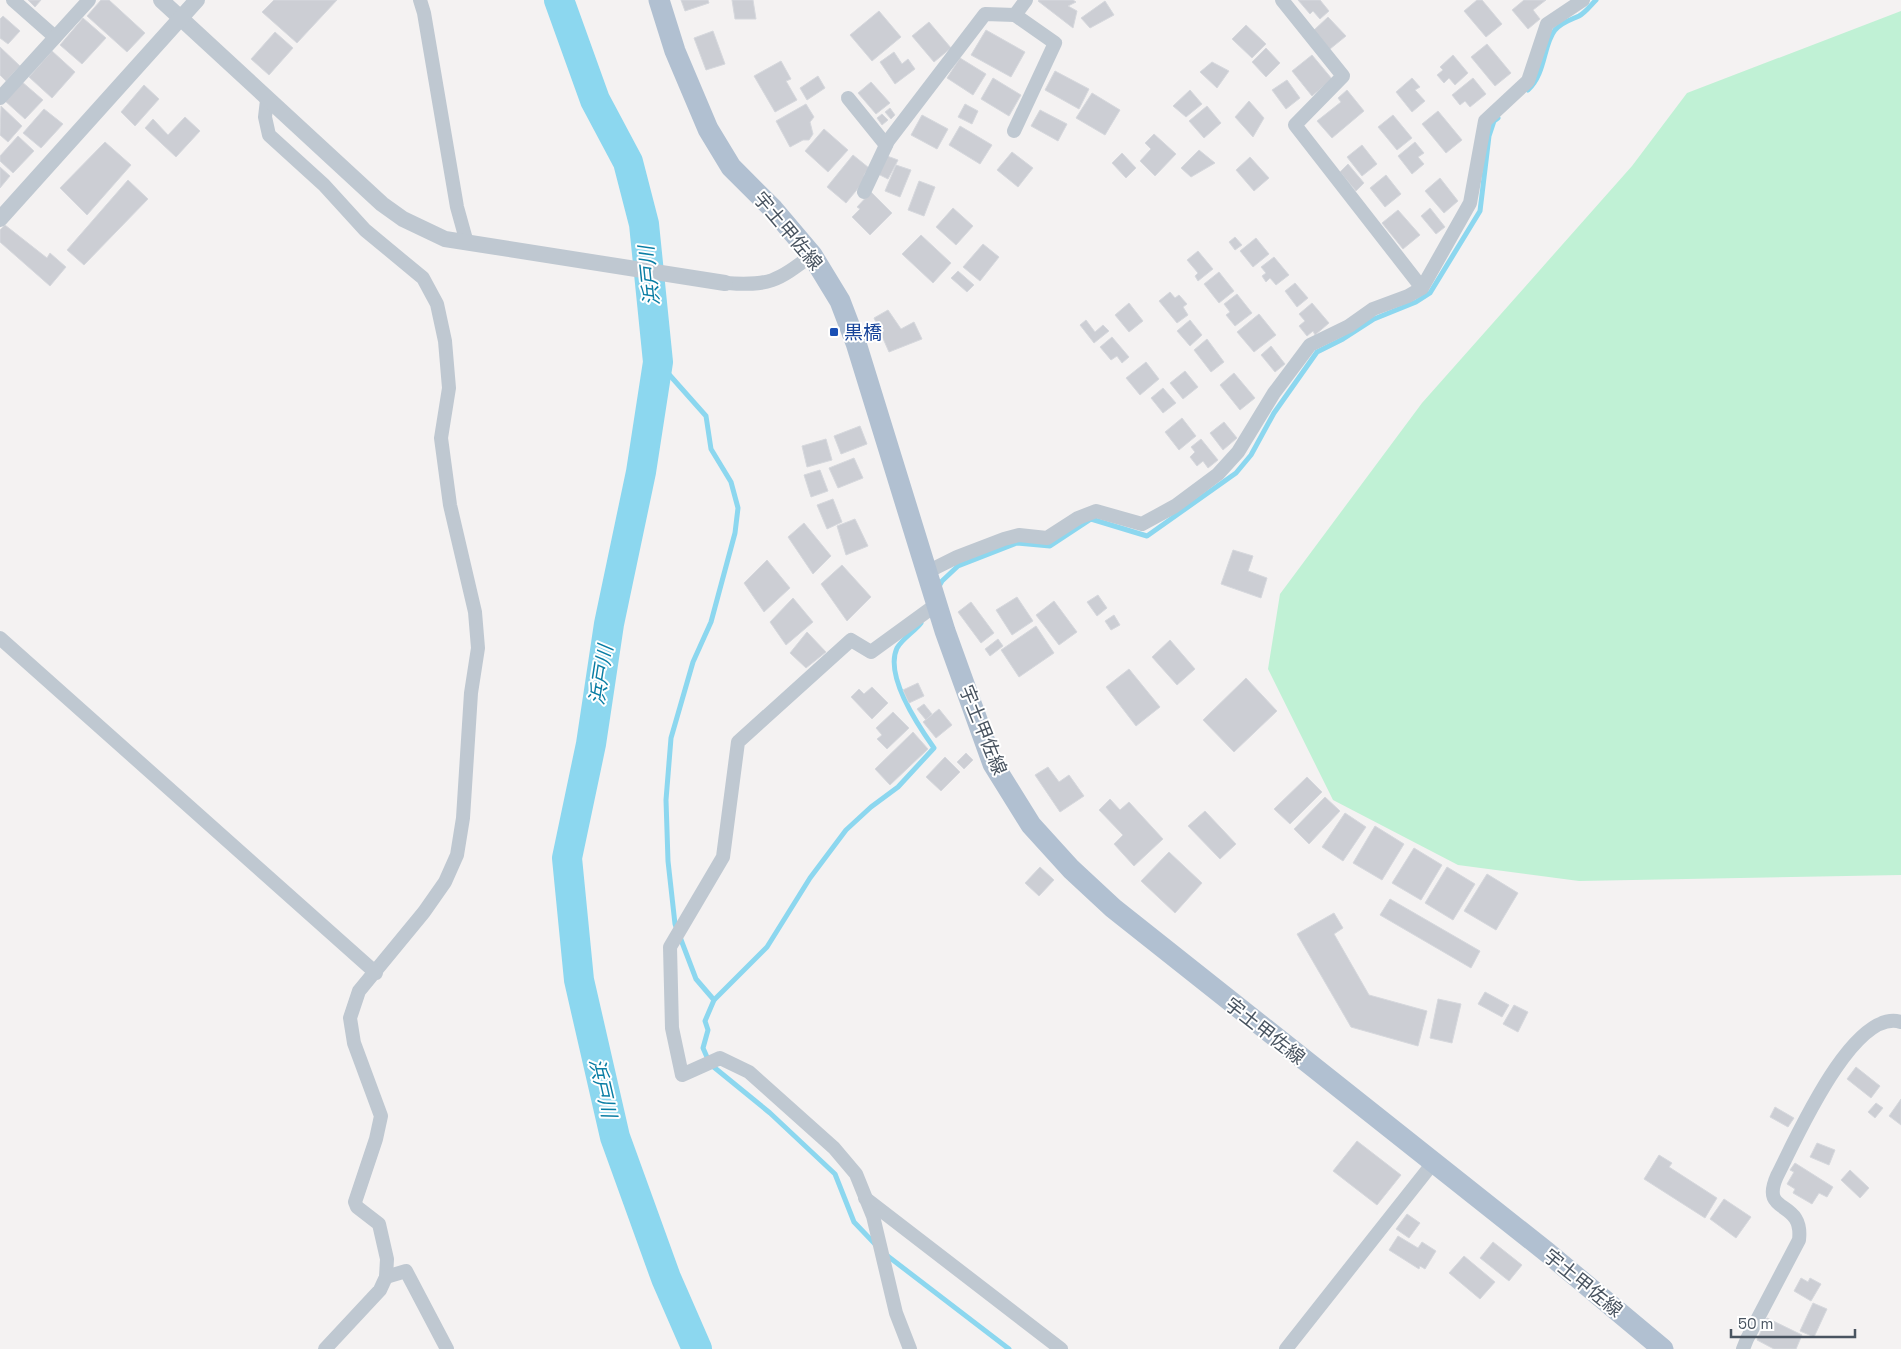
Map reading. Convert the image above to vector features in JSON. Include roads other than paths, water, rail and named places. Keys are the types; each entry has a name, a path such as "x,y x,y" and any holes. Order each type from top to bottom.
{"main road":[{"name":"宇土甲佐線","path":"658,0 676,51 708,129 731,167 773,209 812,255 840,301 856,342 937,604 993,764 1031,825 1071,869 1113,908 1432,1163 1548,1253 1663,1349"}],"street":[{"path":"13,0 55,37"},
{"path":"1,95 90,0"},
{"path":"161,0 267,100 382,204 403,219 445,239 725,283 759,285 786,275 812,255"},
{"path":"0,219 198,0"},
{"path":"420,0 426,22 457,207 474,244"},
{"path":"1015,15 1026,0"},
{"path":"1282,0 1343,76 1295,125 1422,288"},
{"path":"927,572 956,557 1004,539 1019,536 1047,538 1078,518 1096,511 1142,524 1176,506 1218,474 1238,452 1274,393 1310,346 1349,326 1373,309 1408,296 1422,288 1470,203 1485,121 1528,81 1547,24 1583,0"},
{"path":"864,192 886,145 985,14 1015,15 1055,43 1014,131"},
{"path":"848,98 886,145"},
{"path":"267,100 265,117 269,135 324,185 365,230 423,278 437,304 445,341 449,388 440,438 450,505 475,612 478,648 471,702 463,818 457,855 445,882 376,974 359,991 350,1018 354,1043 381,1116 376,1139 355,1202 357,1207 379,1224 387,1259 386,1277 380,1290 325,1349"},
{"path":"910,1349 896,1313 873,1216 856,1174 834,1148 749,1072 720,1058 682,1075 672,1028 670,947 723,857 738,742 851,640 871,652 937,604"},
{"path":"0,638 376,974"},
{"path":"1743,1349 1799,1240 1801,1227 1794,1214 1777,1202 1772,1196 1771,1188 1835,1067 1855,1041 1882,1022 1895,1020 1901,1022"},
{"path":"1286,1349 1432,1163"},
{"path":"865,1197 1061,1349"},
{"path":"386,1277 406,1272 447,1349"}],"waterway":[{"name":"浜戸川","path":"559,0 595,100 628,162 644,224 658,362 641,472 609,624 591,744 567,858 579,980 615,1137 666,1278 697,1349"},
{"path":"1528,90 1538,76 1548,43 1555,30 1563,23 1581,15 1596,0"},
{"path":"938,588 942,581 958,566 1017,543 1050,546 1091,519 1147,536 1236,473 1251,455 1274,413 1317,352 1343,339 1374,319 1416,302 1430,293 1480,211 1489,136 1494,121 1498,118"},
{"path":"658,362 706,416 711,449 731,482 738,508 735,533 711,622 693,662 671,738 666,800 668,861 675,924 696,979 714,1000"},
{"path":"875,1244 854,1222 835,1174 770,1113 710,1064 703,1048 708,1030 705,1021 714,1000 767,947 810,878 846,830 871,807 898,787 934,748 912,715 895,672 894,659 897,648 921,623"},
{"path":"885,1254 1009,1349"}],"place":[{"name":"黒橋","path":"834,332"}]}
